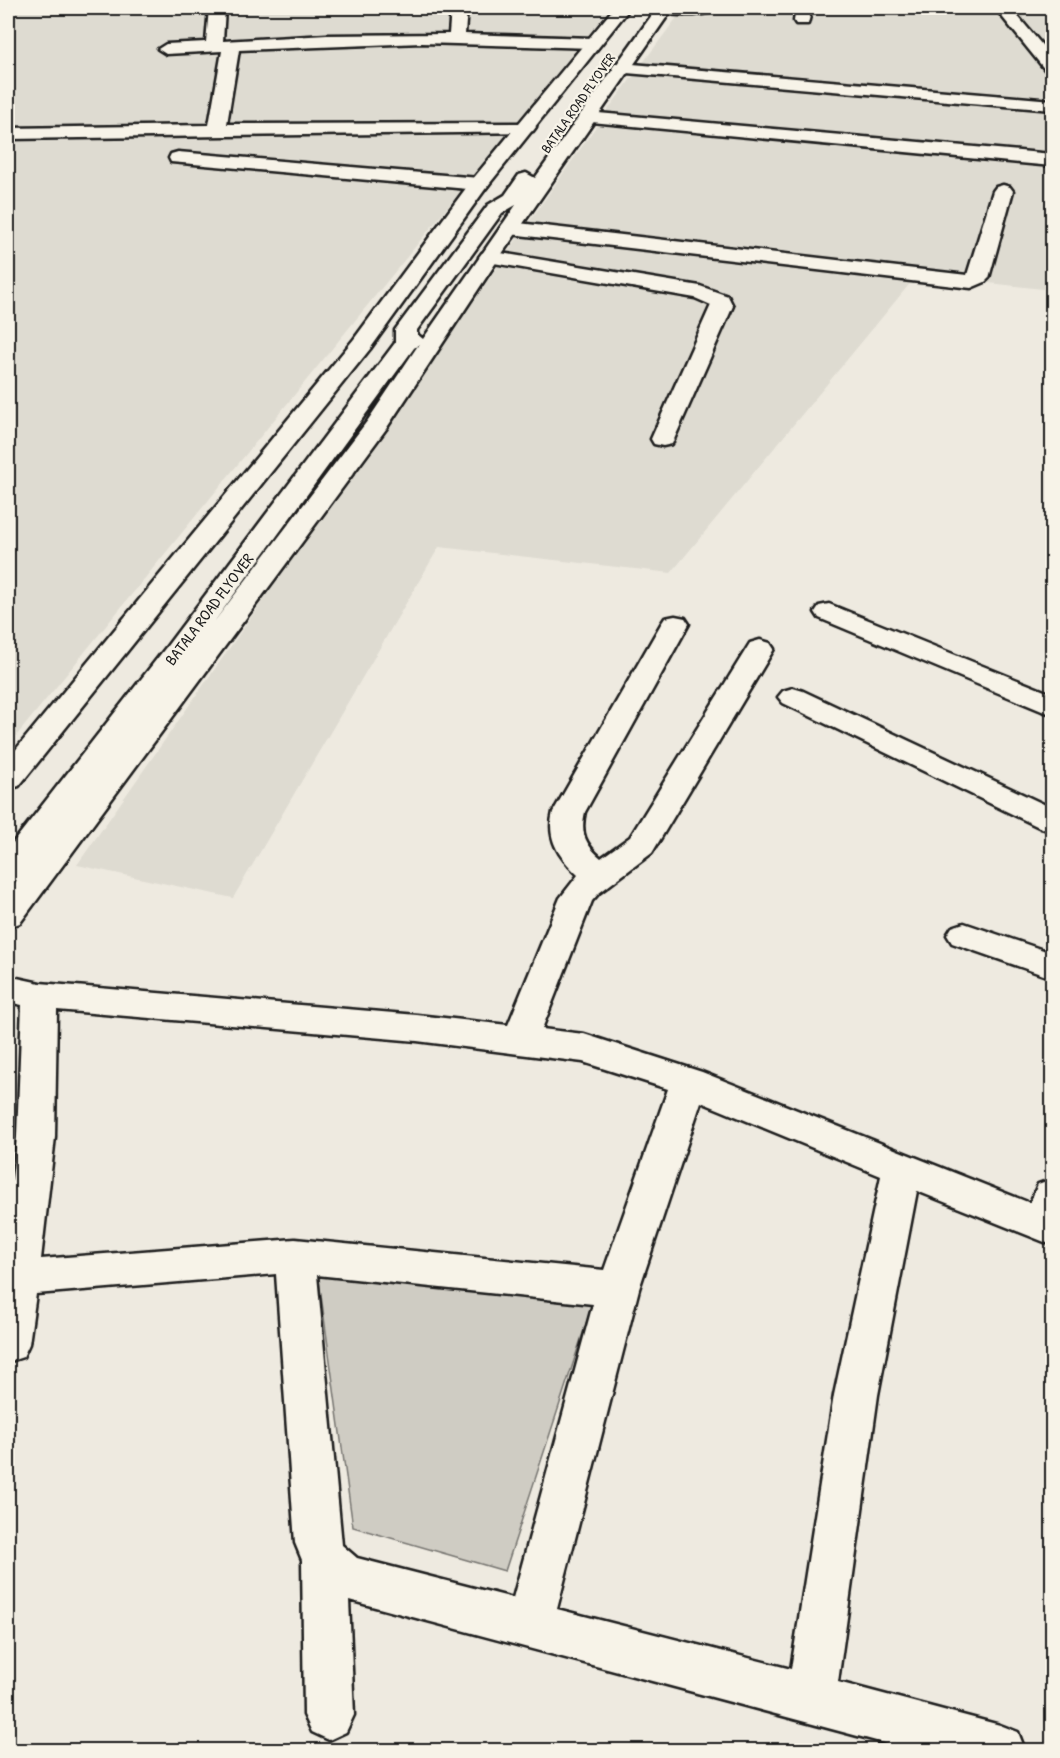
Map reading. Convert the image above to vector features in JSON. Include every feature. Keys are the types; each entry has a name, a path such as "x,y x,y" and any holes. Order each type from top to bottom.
{"main road":[{"path":"217,8 223,45 217,130"},
{"path":"457,38 459,8"},
{"path":"8,779 362,344 479,184 622,8"},
{"name":"BATALA ROAD FLYOVER","path":"8,871 177,652 406,343 423,331 478,260 513,209 512,199 646,8"},
{"path":"8,915 377,424 510,228 576,109 621,68 665,8 699,11 711,8"},
{"path":"1003,8 1053,67"},
{"path":"166,49 327,40 457,38 592,44"},
{"path":"621,68 1053,105"},
{"path":"576,109 1053,160"},
{"path":"8,134 527,127"},
{"path":"177,158 479,184"},
{"path":"510,228 971,282 978,278 1003,191"},
{"path":"489,257 700,292 720,301 722,306 663,439"},
{"path":"829,612 1053,705"},
{"path":"600,876 577,854 568,841 565,825 569,812 675,624"},
{"path":"520,1039 577,898 587,885 641,845 760,649"},
{"path":"793,698 1053,821"},
{"path":"964,935 1053,966"},
{"path":"8,1344 19,1278 36,1137 24,992 520,1039 584,1048 632,1062 689,1083 902,1168 1050,1217"},
{"path":"529,1625 618,1289 689,1083"},
{"path":"811,1699 856,1395 902,1168"},
{"path":"19,1278 295,1256 618,1289"},
{"path":"295,1256 318,1543 324,1562 329,1715"},
{"path":"324,1562 338,1573 355,1580 1000,1750"}],"shaded area":[{"path":"8,8 610,8 8,746"},
{"path":"684,8 1023,8 1052,11 1052,290 917,275 671,573 439,547 233,898 77,865 609,108"},
{"path":"315,1252 602,1275 505,1571 353,1527"}]}
